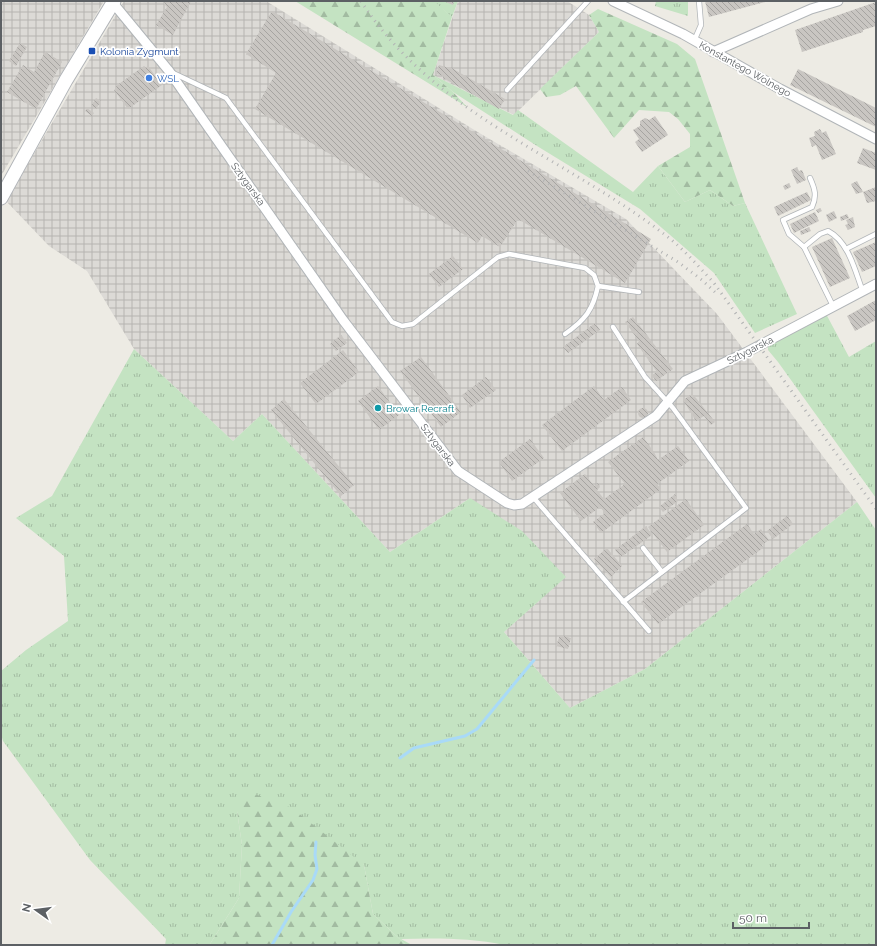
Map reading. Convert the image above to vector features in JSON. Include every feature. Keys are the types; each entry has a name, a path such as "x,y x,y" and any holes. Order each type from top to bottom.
{"street":[{"name":"Konstantego Wolnego","path":"613,1 694,41 876,139"},
{"path":"713,52 811,9 838,1"},
{"path":"1,198 66,80 114,2"},
{"name":"Sztygarska","path":"114,2 169,71 343,320 458,471 507,503 514,505 522,504 656,416 685,381 747,352 876,284"}],"lane":[{"path":"507,90 588,1"},
{"path":"694,41 701,25 698,1"},
{"path":"169,71 226,98 392,322 402,326 413,324 498,257 509,254 585,268 594,275 598,286 595,299 589,311 582,321 564,334"},
{"path":"810,178 816,191 815,201 812,207 783,220 789,234 804,247 834,306"},
{"path":"804,247 820,234 828,232 843,241 863,292"},
{"path":"846,249 876,234"},
{"path":"598,286 639,292"},
{"path":"613,327 645,377 667,402 746,508 623,602"},
{"path":"533,497 649,631"},
{"path":"643,548 662,572"}],"shaded area":[{"path":"1,1 104,1 1,176"},
{"path":"124,1 266,1 476,131 626,219 717,314 857,502 645,669 570,708 504,632 565,577 470,498 390,552 262,414 233,441 134,349 87,271 49,246 6,201"},
{"path":"458,1 567,1 589,15 599,32 514,115 433,75"}],"green space":[{"path":"295,1 434,1 452,17 433,75 453,92 467,107"},
{"path":"458,1 452,17 434,2"},
{"path":"656,1 688,1 688,16 655,6"},
{"path":"598,9 677,44 695,59 745,203 733,206 710,190 685,202 658,166 690,147 690,134 678,119 669,112 639,110 614,138 576,86 560,95 546,97 540,89 599,32 589,15"},
{"path":"433,75 513,115 518,110 633,192 658,166 685,202 710,190 733,206 745,203 797,314 755,333 714,273 640,209 537,146 453,92"},
{"path":"825,312 849,357 876,341 876,498 768,350 768,347 787,336 791,328"},
{"path":"134,349 233,441 262,414 390,552 470,498 522,531 566,577 504,632 570,708 645,669 857,502 876,530 876,945 505,945 453,939 401,939 412,945 406,945 373,914 364,865 237,811 242,845 239,898 210,944 165,945 166,939 90,860 3,741 1,734 1,671 26,650 68,621 64,556 16,518 52,496"},
{"path":"247,791 292,808 364,865 373,914 406,945 169,945 210,944 239,898 242,845 237,811"}],"building":[{"path":"165,1 191,1 173,35 156,25 167,7 164,4"},
{"path":"443,1 454,1 453,5"},
{"path":"705,1 769,1 709,17"},
{"path":"876,2 876,26 863,30 863,32 802,52 795,30"},
{"path":"272,11 651,239 625,283 518,219 500,247 482,236 478,243 255,109 276,73 246,54"},
{"path":"20,43 27,47 16,66 9,61"},
{"path":"45,52 62,62 36,109 7,92 23,65 34,72"},
{"path":"439,65 450,67 505,99 499,109 443,78 444,76 436,74"},
{"path":"144,66 145,68 148,66 162,85 128,109 114,90 117,88 116,86"},
{"path":"798,69 876,108 876,127 790,85"},
{"path":"96,98 101,101 96,109 91,106"},
{"path":"87,108 94,113 92,116 85,111"},
{"path":"655,116 668,135 642,152 635,142 639,139 633,130 640,126 640,121 645,118 649,120"},
{"path":"820,129 822,133 826,131 836,154 822,160 816,145 812,147 809,138 815,136 814,132"},
{"path":"863,148 876,153 876,170 857,163"},
{"path":"797,167 799,171 802,170 806,180 797,184 791,170"},
{"path":"857,181 863,192 856,194 851,184"},
{"path":"789,183 791,187 785,190 783,186"},
{"path":"876,187 876,201 867,203 863,192"},
{"path":"807,192 811,200 778,216 774,207"},
{"path":"820,208 822,211 818,213 816,210"},
{"path":"834,211 837,218 829,222 826,215"},
{"path":"815,212 819,221 794,233 790,224"},
{"path":"847,214 849,218 841,221 840,217"},
{"path":"853,217 855,227 848,230 845,225 848,224 846,220"},
{"path":"809,227 811,231 801,235 800,231"},
{"path":"832,238 850,278 830,287 812,247"},
{"path":"876,242 876,266 862,272 853,252"},
{"path":"453,256 463,269 439,287 429,274"},
{"path":"876,300 876,320 855,331 847,316"},
{"path":"633,317 673,369 656,381 652,375 657,372 637,344 639,341 625,322"},
{"path":"595,323 600,330 568,353 563,347"},
{"path":"341,335 347,343 336,351 330,344"},
{"path":"343,350 359,372 316,404 300,383"},
{"path":"421,357 461,412 441,427 400,371"},
{"path":"486,377 496,390 470,408 462,395"},
{"name":"Browar Recraft","path":"378,386 399,415 379,430 358,401"},
{"path":"594,386 604,400 622,387 631,400 562,451 542,425"},
{"path":"692,394 715,422 711,425 704,416 696,421 683,400"},
{"path":"284,399 354,485 341,496 271,410"},
{"path":"641,408 645,408 647,409 647,417 641,418 638,415 638,411"},
{"path":"643,437 658,460 678,446 689,461 657,484 661,489 601,533 593,522 605,513 600,507 581,521 560,493 585,474 594,486 598,483 600,487 597,490 604,499 625,484 608,462"},
{"path":"530,439 544,458 512,481 499,462"},
{"path":"675,494 678,501 663,512 659,507"},
{"path":"686,499 704,525 667,552 648,527"},
{"path":"787,516 793,524 773,539 767,531"},
{"path":"747,524 754,534 761,529 769,540 762,545 763,548 658,624 641,602"},
{"path":"646,526 652,535 621,557 615,550"},
{"path":"607,548 622,566 611,577 594,559"},
{"path":"560,635 571,638 568,649 556,646"}],"waterway":[{"path":"400,758 414,748 465,736 477,729 534,660"},
{"path":"272,945 291,912 313,880 317,869 315,855 316,842"}],"railway":[{"path":"361,1 391,40 424,74 501,130 625,206 671,239 684,251 714,283 876,509"},
{"path":"528,171 678,262 702,280 717,294"}],"place":[{"name":"Kolonia Zygmunt","path":"92,51"},
{"name":"WSL","path":"149,78"},
{"name":"Browar Recraft","path":"378,408"}]}
